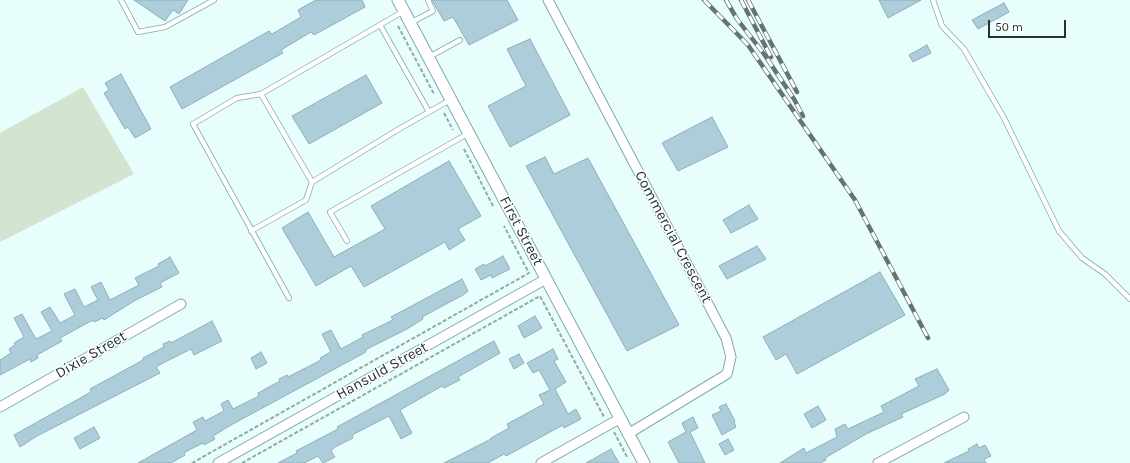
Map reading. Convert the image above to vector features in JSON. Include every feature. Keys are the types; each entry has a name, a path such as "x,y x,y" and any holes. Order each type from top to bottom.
{"street":[{"name":"First Street","path":"398,0 619,419 644,463"},
{"name":"Commercial Crescent","path":"548,0 726,338 731,356 727,374 628,434"},
{"name":"Hansuld Street","path":"218,463 546,279"},
{"name":"Dixie Street","path":"0,407 181,304"},
{"path":"878,463 964,417"},
{"path":"541,463 619,419"}],"lane":[{"path":"121,0 138,32 165,27 214,0"},
{"path":"410,23 435,10 428,0"},
{"path":"933,0 942,26 964,50 1004,118 1059,231 1082,258 1105,274 1130,299"},
{"path":"289,298 193,124 237,98 261,94 404,11"},
{"path":"380,25 428,112"},
{"path":"429,57 460,40"},
{"path":"261,94 312,182"},
{"path":"251,230 306,200 312,182 428,112 451,100"},
{"path":"347,241 330,212 469,133"}],"path":[{"path":"398,26 434,94"},
{"path":"444,113 453,130"},
{"path":"464,149 493,206"},
{"path":"192,463 529,274 504,226"},
{"path":"242,463 540,296 605,418"},
{"path":"613,430 631,463"}],"green space":[{"path":"83,87 134,174 0,242 0,133"}],"building":[{"path":"134,0 188,0 179,14 173,10 165,21"},
{"path":"316,0 362,0 365,7 314,35 311,32 281,50 283,53 182,109 170,87 269,31 272,34 301,17 298,10"},
{"path":"432,0 507,0 518,20 469,45 453,17 444,21"},
{"path":"879,0 921,0 888,18"},
{"path":"1004,3 1009,12 978,29 972,20"},
{"path":"530,39 570,115 510,147 488,106 526,86 507,49"},
{"path":"927,45 931,53 913,62 909,55"},
{"path":"121,74 151,129 135,138 128,127 125,129 104,93 109,90 105,83"},
{"path":"366,75 382,103 309,144 292,116"},
{"path":"712,117 728,147 678,171 662,143"},
{"path":"545,157 554,174 588,158 679,325 627,351 526,166"},
{"path":"449,161 481,216 458,229 465,240 449,250 445,242 364,287 351,266 316,286 282,228 308,212 334,257 385,229 371,206"},
{"path":"749,205 758,219 731,233 723,220"},
{"path":"757,246 766,259 727,279 719,266"},
{"path":"503,256 510,269 492,278 491,275 481,280 475,269 484,264 485,266"},
{"path":"170,257 179,273 160,283 162,287 134,301 104,320 103,318 94,322 93,320 60,338 62,341 37,355 38,358 31,362 30,359 0,375 0,360 11,353 9,349 15,345 14,343 24,337 14,318 22,314 36,339 52,331 41,312 50,307 60,323 75,315 64,294 75,289 84,307 98,300 91,287 101,282 110,300 139,285 135,278 159,266 158,264"},
{"path":"880,272 905,315 797,374 786,354 776,360 763,337"},
{"path":"462,279 468,291 463,295 422,317 423,319 407,329 365,350 366,352 231,425 213,436 215,439 204,445 203,443 189,450 184,453 185,455 171,463 138,463 197,430 193,422 203,417 205,421 224,411 221,404 228,400 233,409 259,396 258,393 280,381 279,379 287,375 288,377 321,360 320,358 331,352 322,334 331,330 341,349 363,337 362,335 393,320 391,317"},
{"path":"535,316 542,328 524,338 518,326"},
{"path":"212,321 222,341 194,355 191,349 165,362 156,367 160,373 37,436 20,447 14,435 91,392 90,389 164,347 163,344 170,341 171,343"},
{"path":"494,341 500,353 458,377 460,380 444,388 442,386 400,410 412,433 401,439 389,416 354,434 352,436 353,438 335,447 331,451 335,457 323,463 318,456 304,463 278,463 297,453 296,451 338,429 337,427"},
{"path":"553,349 558,359 554,361 566,382 555,389 568,414 576,409 581,419 564,428 563,425 506,456 504,454 488,463 444,463 491,439 509,428 507,424 544,404 539,395 550,390 539,370 533,373 527,363"},
{"path":"261,352 267,363 256,369 251,358"},
{"path":"519,354 524,363 514,369 509,359"},
{"path":"937,369 949,390 945,394 901,414 903,417 866,434 825,458 826,460 820,463 780,463 804,448 806,453 837,437 835,429 845,424 848,429 884,412 881,406 919,386 915,379"},
{"path":"726,404 735,421 736,427 722,435 712,415 721,411 719,407"},
{"path":"818,406 826,420 812,428 804,414"},
{"path":"693,417 698,428 690,432 705,463 679,463 668,442 686,432 682,423"},
{"path":"94,427 100,438 80,449 74,438"},
{"path":"728,439 734,450 725,455 719,444"},
{"path":"977,444 979,448 985,445 991,456 984,459 986,463 944,463 969,451 968,449"},
{"path":"611,449 619,463 586,463"}],"railway":[{"path":"704,0 748,45 855,200 928,338"},
{"path":"726,0 737,19 764,54 794,99 803,116"},
{"path":"741,0 771,57"},
{"path":"748,0 797,92"}]}
